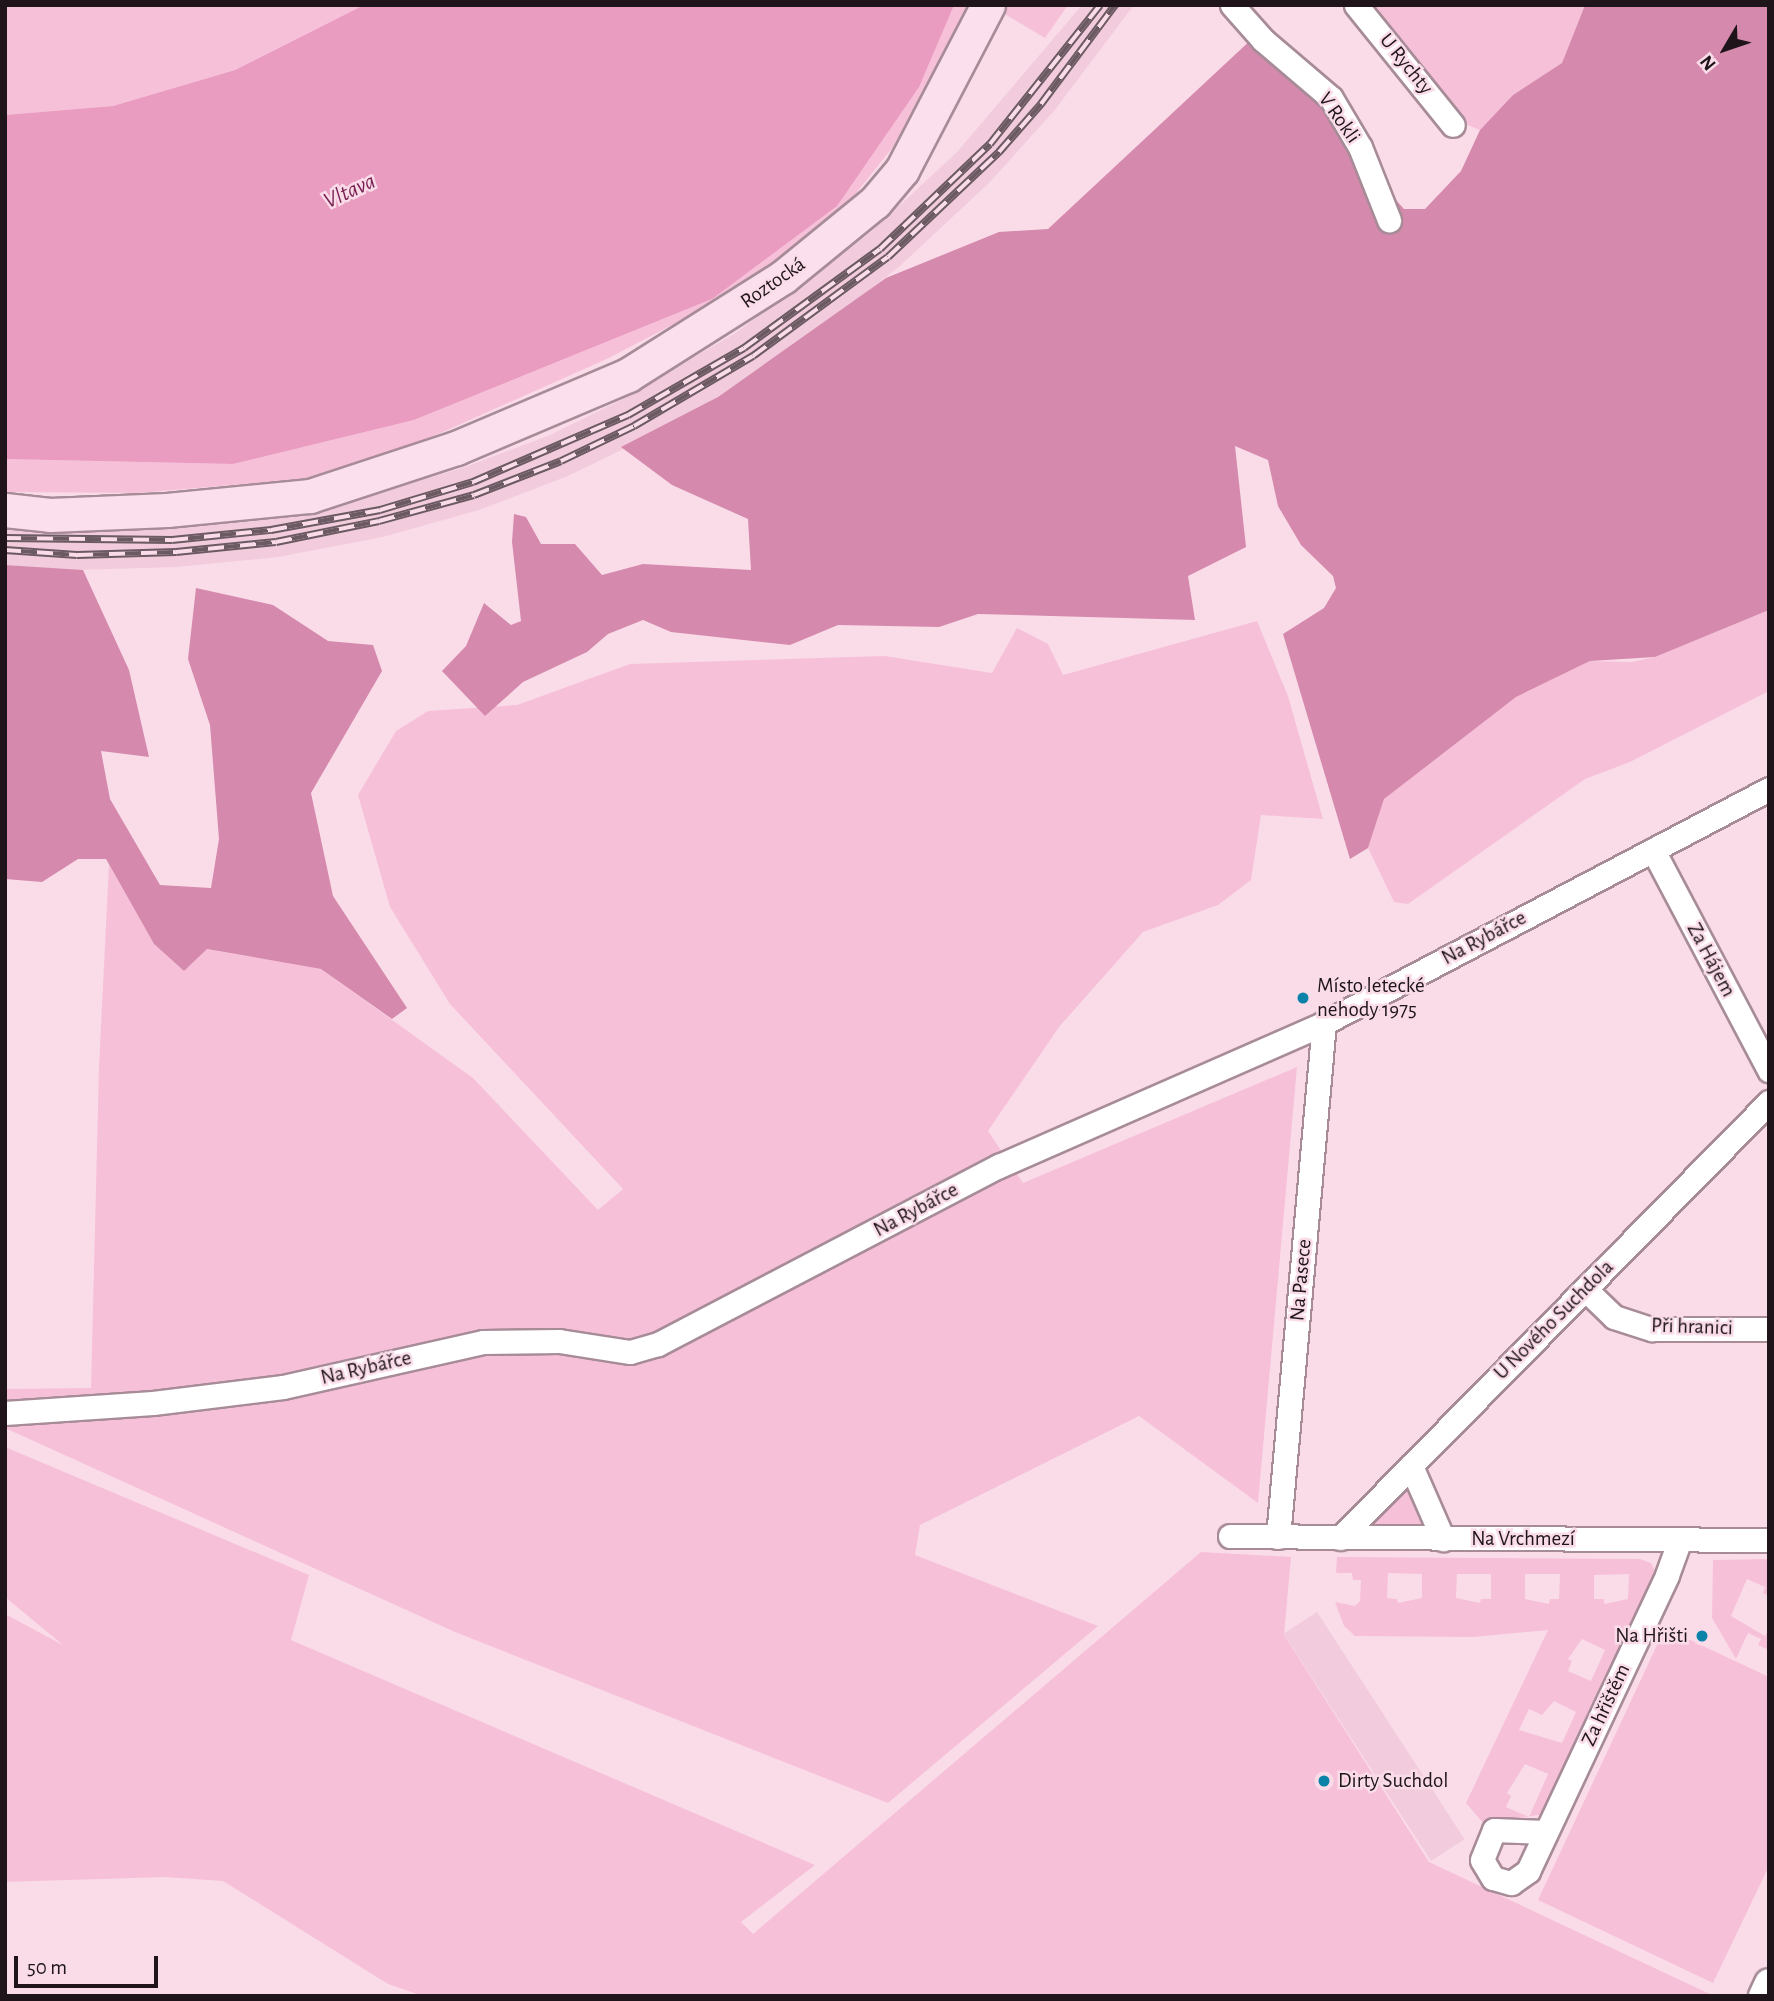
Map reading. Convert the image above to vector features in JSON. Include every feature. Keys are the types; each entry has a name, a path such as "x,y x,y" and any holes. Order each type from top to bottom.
{"main road":[{"name":"Roztocká","path":"5,510 50,514 167,510 310,496 456,448 628,375 783,277 840,234 902,170 988,5"}],"street":[{"name":"V Rokli","path":"1232,5 1263,40 1331,98 1360,147 1389,220"},
{"name":"U Rychty","path":"1356,5 1453,125"},
{"name":"Na Rybářce","path":"5,1413 153,1403 283,1387 483,1342 559,1341 630,1352 658,1345 999,1166 1324,1023 1769,789"},
{"name":"Za Hájem","path":"1653,849 1769,1070"},
{"name":"Na Pasece","path":"1278,1537 1324,1023"},
{"name":"U Nového Suchdola","path":"1340,1538 1769,1102"},
{"name":"Při hranici","path":"1585,1289 1614,1317 1652,1329 1769,1329"},
{"path":"1411,1466 1443,1539"},
{"name":"Na Vrchmezí","path":"1230,1536 1769,1540"},
{"name":"Za hřištěm","path":"1545,1832 1667,1575 1680,1539"},
{"path":"1763,1996 1769,1983"}],"shaded area":[{"path":"5,5 364,5 235,70 113,106 5,115"},
{"path":"953,5 968,5 893,147 841,212 731,294 609,358 425,440 326,477 138,493 5,492 5,459 233,464 414,420 712,299"},
{"path":"1007,5 1068,5 1045,38 1003,13"},
{"path":"1082,5 1134,5 1054,111 989,183 900,266 821,328 707,404 642,440 568,476 479,510 383,537 278,557 177,567 77,570 5,565 5,520 272,513 373,494 465,467 550,435 621,400 737,332 871,232 957,152"},
{"path":"1361,5 1585,5 1562,63 1513,95 1480,130 1458,121"},
{"path":"1585,5 1769,5 1769,610 1655,657 1590,661 1516,697 1384,799 1368,848 1350,859 1283,634 1324,608 1336,588 1333,576 1301,545 1278,506 1268,460 1235,446 1246,547 1188,576 1195,620 978,614 939,627 838,625 790,645 671,632 643,620 608,634 587,652 523,682 485,716 442,671 466,646 484,603 511,625 521,621 512,542 514,514 526,517 541,544 575,544 602,575 643,564 751,570 748,519 672,485 621,447 718,397 886,278 999,232 1048,229 1254,37 1337,115 1358,158 1404,209 1425,209 1461,171 1480,130 1513,95 1562,63"},
{"path":"5,565 83,570 129,670 149,757 101,751 110,799 160,885 211,888 219,839 210,725 188,659 196,588 273,605 328,641 373,645 382,671 311,793 333,896 407,1008 392,1019 321,969 207,949 184,971 154,944 106,859 78,859 42,882 5,879"},
{"path":"1769,610 1769,691 1630,762 1585,779 1408,904 1394,902 1368,848 1384,799 1431,759 1516,697 1590,661 1632,662 1655,657"},
{"path":"1257,621 1288,696 1323,819 1261,815 1251,880 1218,905 1143,932 1059,1027 988,1131 1023,1183 1297,1067 1258,1503 1139,1416 920,1525 915,1555 1098,1626 888,1803 455,1632 5,1428 5,1389 91,1388 99,1066 109,865 154,944 184,971 206,949 321,969 473,1078 598,1210 623,1189 450,1004 390,907 358,795 396,731 428,711 517,705 630,664 885,656 992,673 1017,628 1048,644 1063,675"},
{"path":"5,1447 309,1575 291,1640 815,1865 741,1922 753,1934 1201,1552 1291,1557 1284,1635 1429,1862 1714,1996 423,1996 388,1984 223,1881 164,1877 5,1882 5,1614 63,1645 5,1597"},
{"path":"1407,1490 1413,1492 1426,1526 1370,1526"},
{"path":"1337,1557 1640,1559 1651,1563 1656,1573 1544,1814 1529,1816 1548,1774 1525,1764 1507,1793 1511,1796 1506,1807 1528,1817 1484,1824 1466,1803 1548,1630 1473,1637 1355,1636 1344,1626 1335,1602 1355,1606 1360,1601 1361,1580 1353,1580 1352,1573 1336,1573","holes":["1388,1573 1422,1574 1422,1598 1398,1603 1397,1599 1387,1598","1457,1574 1491,1574 1491,1599 1481,1599 1480,1603 1456,1598","1525,1574 1560,1574 1559,1599 1550,1599 1549,1604 1525,1599","1629,1574 1628,1599 1604,1604 1604,1599 1594,1599 1594,1575","1582,1639 1605,1650 1591,1681 1568,1671 1572,1661 1568,1659","1554,1701 1576,1712 1562,1743 1519,1730 1529,1709 1542,1715"]},
{"path":"1769,1559 1769,1596 1763,1593 1765,1587 1747,1579 1731,1616 1765,1636 1769,1630 1769,1650 1758,1645 1761,1639 1748,1633 1736,1659 1712,1618 1713,1560"},
{"path":"1317,1612 1465,1839 1431,1861 1283,1634"},
{"path":"1665,1628 1769,1677 1769,1866 1713,1983 1538,1900"}],"water":[{"name":"Vltava","path":"364,5 954,5 919,87 837,206 712,299 414,420 233,464 5,459 5,115 113,106 235,70"}],"railway":[{"path":"5,538 172,540 271,530 380,510 473,482 628,415 744,348 880,249 990,144 1100,5"},
{"path":"5,550 77,555 176,552 276,542 379,521 474,495 561,461 634,426 753,356 888,257 999,152 1041,104 1115,5"}],"place":[{"name":"Místo letecké nehody 1975","path":"1303,998"},
{"name":"Na Hřišti","path":"1702,1636"},
{"name":"Dirty Suchdol","path":"1324,1781"}]}
